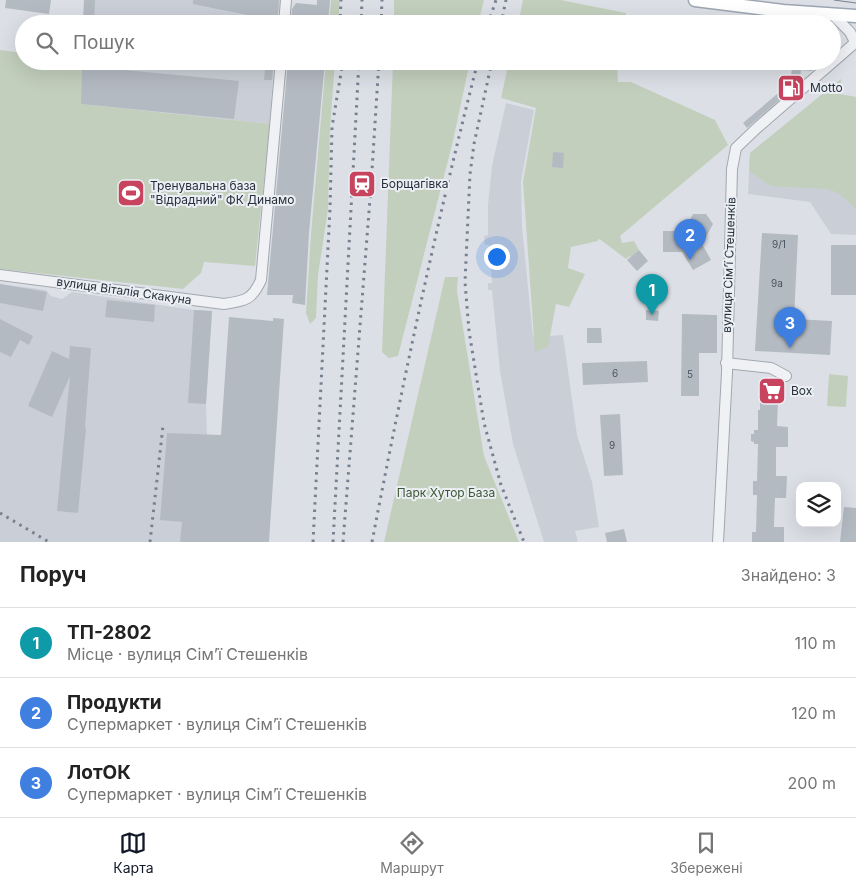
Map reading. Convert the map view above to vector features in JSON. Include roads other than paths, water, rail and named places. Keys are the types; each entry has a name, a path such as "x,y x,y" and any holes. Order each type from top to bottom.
{"main road":[{"path":"695,0 833,15"},
{"path":"841,15 856,16"}],"street":[{"path":"285,15 286,0"},
{"path":"841,23 856,42"},
{"name":"вулиця Сімʼї Стешенків","path":"841,55 856,42"},
{"name":"вулиця Віталія Скакуна","path":"0,275 224,304 247,299 256,292 263,268 280,70"},
{"name":"вулиця Сімʼї Стешенків","path":"718,542 732,169 736,148 758,126 823,70"},
{"path":"726,363 771,368 786,376"}],"tram line":[{"path":"834,0 856,3"}],"railway":[{"path":"340,15 341,0"},
{"path":"361,15 362,0"},
{"path":"381,15 382,0"},
{"path":"491,15 496,0"},
{"path":"503,15 506,0"},
{"path":"313,542 330,209 332,127 342,70"},
{"path":"333,542 359,70"},
{"path":"343,542 378,70"},
{"path":"372,542 421,301 476,70"},
{"path":"490,70 474,144 470,174 465,282 469,331 484,423 501,485 524,542"},
{"path":"150,542 163,426"},
{"path":"0,513 49,542"}],"place":[{"name":"Motto","path":"791,88"},
{"name":"Борщагівка","path":"362,184"},
{"name":"Тренувальна база \"Відрадний\" ФК Динамо","path":"131,193"},
{"name":"Продукти","path":"690,260"},
{"name":"ТП-2802","path":"652,315"},
{"name":"ЛотОК","path":"790,348"},
{"name":"Box","path":"772,391"}],"park label":[{"name":"Парк Хутор База","path":"446,493"}]}
